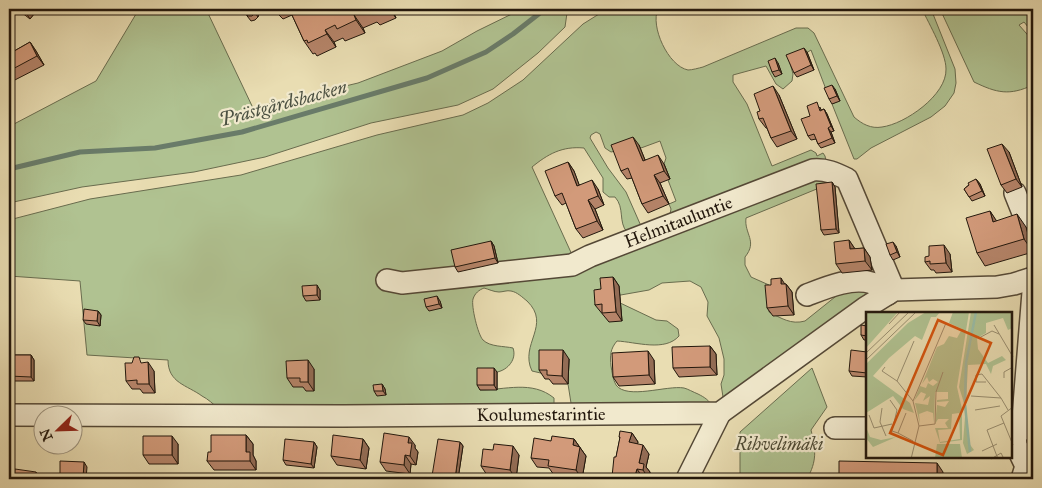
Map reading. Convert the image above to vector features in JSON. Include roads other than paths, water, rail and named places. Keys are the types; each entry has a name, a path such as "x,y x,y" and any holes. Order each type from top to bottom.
{"street":[{"name":"Helmitauluntie","path":"387,280 402,284 572,265 590,256 813,170 823,169 848,178 891,292"},
{"path":"1015,193 1033,238"},
{"path":"807,294 834,284 854,282 872,283 891,292 997,287 1032,278 1033,292 1016,430 1016,445 1026,466 1024,478"},
{"path":"687,479 720,413 865,308 891,292"},
{"name":"Koulumestarintie","path":"9,415 343,416 720,413"},
{"path":"835,428 866,428"}],"waterway":[{"name":"Prästgårdsbacken","path":"9,169 80,152 155,148 242,132 427,78 486,52 545,9"}],"park label":[{"name":"Rihvelimäki","path":"779,444"}]}
